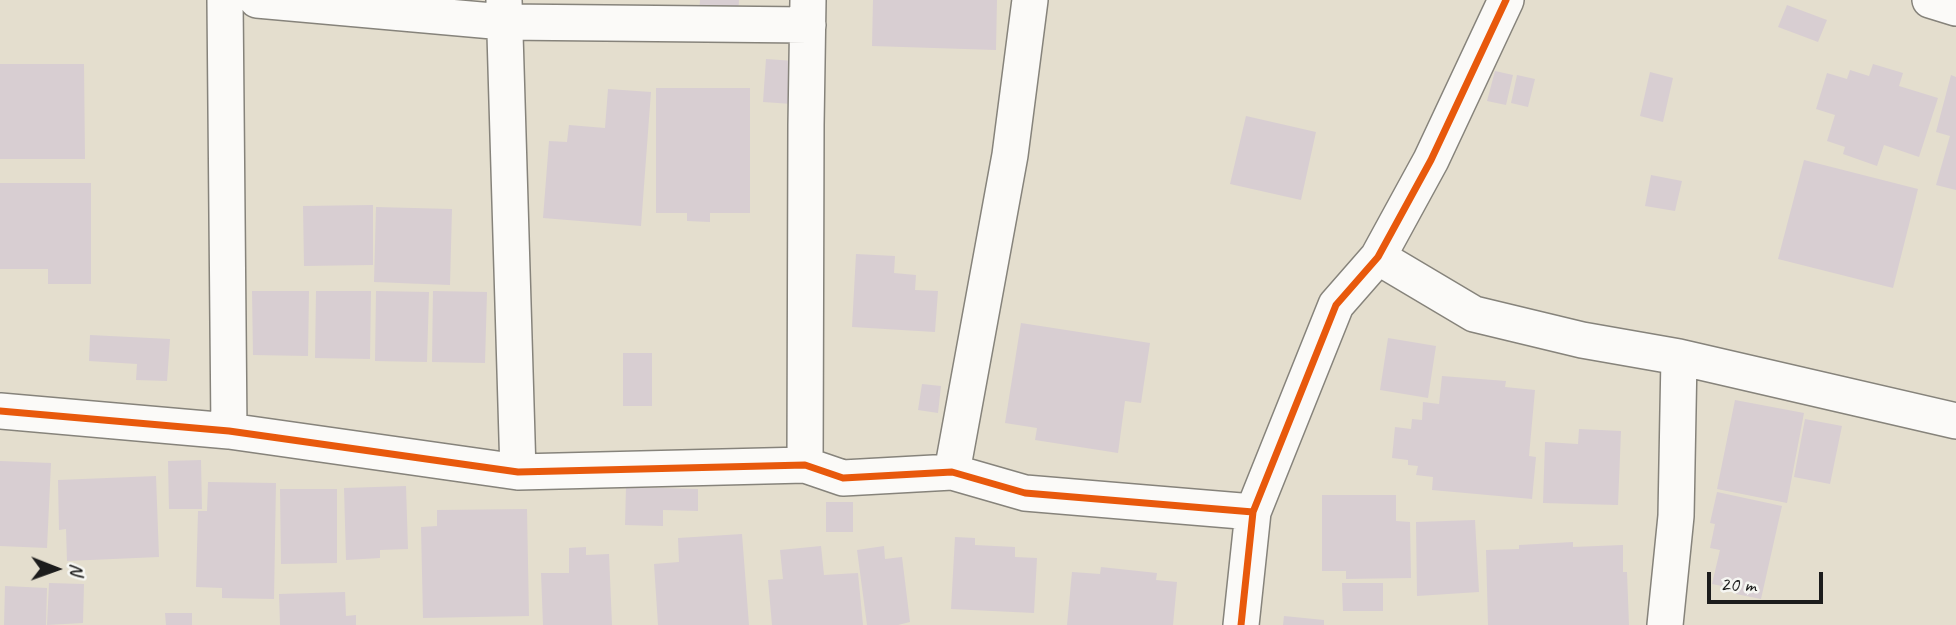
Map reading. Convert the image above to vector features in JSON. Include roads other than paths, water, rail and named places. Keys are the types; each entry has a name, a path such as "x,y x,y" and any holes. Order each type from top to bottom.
{"street":[{"path":"225,0 229,432"},
{"path":"257,0 504,11 808,12 805,465"},
{"path":"952,471 1010,155 1030,0"},
{"path":"1241,625 1253,513 1336,305 1378,257 1431,160 1506,0"},
{"path":"1930,0 1956,8"},
{"path":"504,11 518,472"},
{"path":"1378,257 1474,314 1581,340 1679,357 1956,421"},
{"path":"1665,625 1676,516 1679,357"},
{"path":"0,411 229,432 518,472 805,465 844,478 952,471 1025,493 1253,513"}]}
